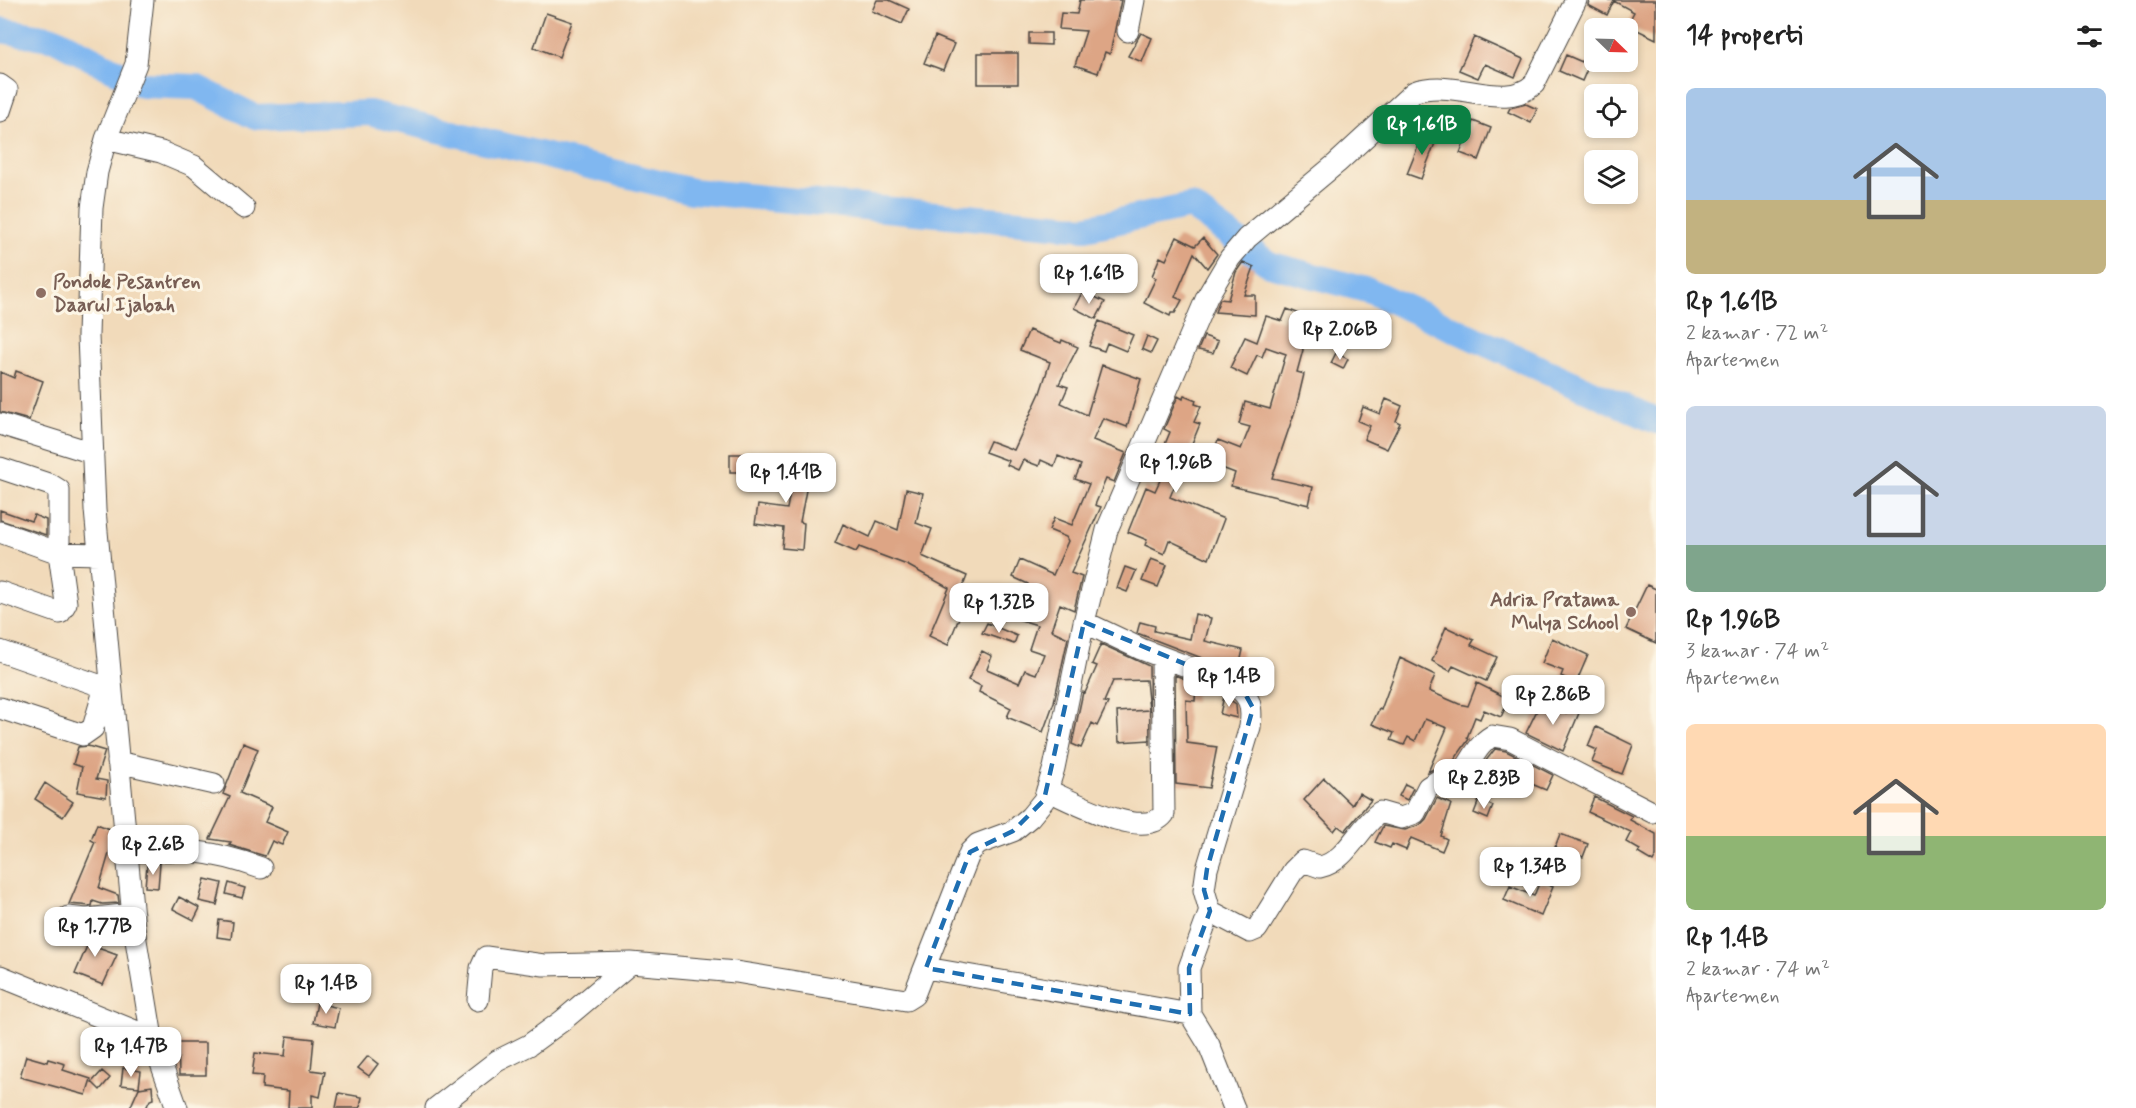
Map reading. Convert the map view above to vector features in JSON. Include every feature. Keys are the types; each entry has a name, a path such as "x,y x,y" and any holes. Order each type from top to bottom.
{"street":[{"path":"143,0 136,64 106,139 92,208 88,336 108,688 128,852 133,914 152,1038 177,1108"},
{"path":"1128,31 1134,0"},
{"path":"478,1000 481,968 486,957 544,965 631,963 736,972 906,1000 918,988 970,852 978,844 1012,831 1030,818 1044,800 1084,622 1111,520 1207,297 1230,258 1247,238 1336,163 1414,92 1429,86 1442,86 1503,96 1525,92 1534,84 1576,0"},
{"path":"0,85 8,90 0,111"},
{"path":"106,139 161,152 194,166 244,208"},
{"path":"0,424 93,453"},
{"path":"0,468 51,485 59,490 59,554 66,603 60,613 0,592"},
{"path":"0,532 59,554 99,554"},
{"path":"1084,622 1162,658 1231,683 1243,690 1252,708 1250,727 1207,869 1204,890 1210,911 1189,968 1190,1014 1209,1045 1234,1108"},
{"path":"0,651 108,688"},
{"path":"1047,790 1119,821 1151,824 1158,822 1164,814 1162,658"},
{"path":"0,708 83,735 93,728 108,688"},
{"path":"1210,911 1250,932 1257,929 1293,871 1303,861 1320,867 1328,866 1380,812 1401,818 1416,813 1428,786 1439,780 1450,783 1461,776 1482,742 1492,736 1510,739 1652,812"},
{"path":"118,762 214,784"},
{"path":"128,852 198,850 261,868"},
{"path":"68,917 86,919 133,914"},
{"path":"436,1108 497,1061 529,1045 562,1021 631,963"},
{"path":"926,968 1190,1014"},
{"path":"0,976 152,1038"}],"highlighted area":[{"path":"1084,622 1231,683 1243,690 1253,708 1207,869 1204,890 1210,911 1189,968 1190,1014 926,968 970,852 1013,831 1044,800"}],"building":[{"path":"877,0 889,0 909,9 902,24 872,11"},
{"path":"1080,0 1121,0 1110,54 1105,52 1098,73 1075,65 1086,31 1059,29 1061,13 1077,14"},
{"path":"1589,0 1656,0 1656,39 1638,30 1638,18 1631,18 1634,12 1614,1 1607,15 1588,5"},
{"path":"546,13 572,22 559,57 534,47"},
{"path":"1029,33 1051,33 1051,45 1029,44"},
{"path":"1141,33 1152,38 1142,62 1128,56"},
{"path":"935,36 954,44 943,70 924,63"},
{"path":"1474,37 1523,59 1515,77 1485,64 1478,78 1459,70"},
{"path":"978,53 1018,53 1018,84 978,84"},
{"path":"1566,55 1584,63 1584,72 1586,72 1582,81 1559,71"},
{"path":"1526,104 1537,109 1531,123 1508,112 1510,108"},
{"path":"1473,121 1491,128 1479,160 1460,153"},
{"path":"1424,132 1437,138 1421,179 1407,174"},
{"path":"1177,237 1195,246 1203,238 1217,254 1207,268 1194,253 1175,297 1182,300 1175,313 1171,313 1170,316 1144,303 1156,278 1152,276 1160,257 1166,260"},
{"path":"1243,262 1254,267 1244,295 1255,295 1255,315 1215,312 1220,299 1228,300 1236,272"},
{"path":"1083,291 1105,302 1096,319 1074,308"},
{"path":"1287,309 1310,318 1301,342 1303,350 1297,372 1304,374 1296,408 1272,478 1313,487 1309,505 1231,486 1235,473 1209,463 1218,440 1241,449 1250,427 1239,424 1245,402 1270,409 1286,354 1266,347 1262,357 1257,355 1247,376 1230,368 1245,337 1257,342 1266,316 1282,321"},
{"path":"1099,321 1133,335 1126,351 1107,343 1104,351 1089,346"},
{"path":"1029,330 1078,347 1059,384 1068,387 1061,403 1087,415 1102,365 1141,379 1127,427 1103,418 1093,440 1126,453 1114,482 1106,479 1095,505 1101,507 1071,573 1082,577 1074,610 1060,604 1051,630 1068,638 1054,702 1043,732 1007,717 1011,708 979,692 981,686 968,680 982,651 992,656 987,669 1019,683 1025,670 1036,674 1044,654 1029,649 1037,625 1011,617 1016,601 1021,602 1028,584 1013,577 1020,560 1053,575 1068,541 1066,537 1049,530 1054,518 1072,525 1089,484 1075,479 1081,465 1058,456 1054,466 1041,460 1039,466 1023,460 1018,470 1007,465 1009,461 985,452 990,441 1014,450 1040,393 1050,362 1020,350"},
{"path":"1147,336 1157,341 1151,353 1142,349"},
{"path":"1204,336 1218,341 1213,353 1198,350"},
{"path":"1336,353 1348,359 1343,369 1331,363"},
{"path":"16,371 43,381 29,420 0,412 0,372 14,378"},
{"path":"1184,395 1196,400 1195,404 1201,406 1194,422 1200,424 1170,497 1224,519 1209,559 1169,540 1164,554 1145,545 1147,540 1128,532 1146,487 1155,491 1167,465 1158,461 1170,432 1164,429 1178,396 1183,399"},
{"path":"1386,399 1402,406 1396,421 1400,423 1387,449 1364,439 1370,426 1358,421 1363,407 1380,414"},
{"path":"730,454 755,454 755,472 730,472"},
{"path":"762,466 810,469 800,522 804,523 802,550 782,548 784,528 755,524 758,505 787,509 791,486 761,484"},
{"path":"906,489 923,493 916,523 932,529 922,556 967,576 954,610 961,613 948,645 929,636 949,588 907,565 859,547 856,552 835,543 843,524 870,537 877,521 898,530"},
{"path":"0,510 31,521 34,515 46,520 46,535 0,520"},
{"path":"1151,559 1167,565 1158,587 1142,581"},
{"path":"1125,567 1136,571 1127,592 1117,588"},
{"path":"1647,585 1656,589 1656,643 1626,629"},
{"path":"1195,614 1211,618 1205,641 1243,650 1238,672 1137,633 1140,622 1155,626 1154,631 1190,639"},
{"path":"987,623 1017,636 1014,644 982,633"},
{"path":"1446,627 1474,640 1471,645 1497,657 1486,681 1453,666 1450,671 1432,661"},
{"path":"1552,638 1588,655 1576,683 1561,676 1563,671 1542,663"},
{"path":"1101,644 1149,666 1150,740 1119,742 1117,712 1149,710 1146,680 1113,681 1104,702 1108,703 1097,726 1092,723 1081,748 1072,744 1083,692 1085,693 1097,666 1092,664"},
{"path":"1400,658 1435,675 1429,691 1459,704 1468,706 1477,683 1509,699 1501,717 1484,710 1480,719 1475,717 1467,738 1469,739 1448,769 1437,767 1428,772 1447,728 1425,719 1415,741 1408,737 1404,745 1391,740 1394,733 1372,724 1379,709 1381,710"},
{"path":"1175,675 1200,685 1196,684 1195,701 1186,700 1187,743 1217,747 1209,788 1176,784"},
{"path":"1224,696 1236,704 1237,718 1220,714"},
{"path":"1541,702 1566,714 1569,708 1579,713 1563,751 1526,733"},
{"path":"1596,727 1633,745 1622,774 1592,762 1597,750 1588,746"},
{"path":"243,743 258,749 240,793 272,807 265,822 288,832 282,845 272,841 265,856 229,845 231,842 210,839 230,797 223,794"},
{"path":"88,746 105,751 96,779 107,781 106,797 77,792 82,767 73,764 78,747"},
{"path":"1495,749 1506,751 1553,775 1546,790 1510,775 1509,779 1494,773 1483,798 1463,790"},
{"path":"1324,778 1352,805 1359,793 1371,800 1345,831 1338,826 1334,831 1304,800"},
{"path":"45,783 73,802 63,817 35,799"},
{"path":"1405,784 1413,788 1407,800 1399,796"},
{"path":"1594,797 1632,816 1630,820 1656,834 1656,856 1653,862 1638,853 1640,850 1626,842 1631,832 1588,812"},
{"path":"1437,798 1451,804 1441,836 1447,839 1442,851 1411,838 1406,850 1392,844 1390,848 1375,842 1383,826 1405,830 1420,825 1426,819"},
{"path":"1479,800 1493,806 1488,819 1474,813"},
{"path":"97,824 112,830 113,840 99,888 118,895 119,903 102,904 93,901 92,906 69,904 95,842 91,840"},
{"path":"1560,834 1588,844 1583,857 1555,847"},
{"path":"160,863 158,888 145,887 147,864"},
{"path":"205,879 222,883 217,905 199,901"},
{"path":"1540,881 1553,887 1541,916 1504,900 1510,886 1534,896"},
{"path":"229,883 245,888 242,898 226,894"},
{"path":"179,897 200,908 194,920 173,909"},
{"path":"219,920 233,922 231,939 217,937"},
{"path":"81,931 105,932 98,948 117,955 103,985 75,974 87,946 77,941"},
{"path":"317,1003 339,1008 335,1027 313,1023"},
{"path":"287,1036 314,1039 311,1070 325,1072 320,1097 312,1095 312,1108 288,1108 289,1091 262,1088 263,1076 252,1075 255,1053 285,1056"},
{"path":"178,1043 206,1043 206,1075 179,1075"},
{"path":"26,1056 65,1064 63,1070 91,1079 86,1095 20,1077"},
{"path":"368,1056 378,1064 369,1076 358,1068"},
{"path":"123,1068 141,1071 139,1087 121,1085"},
{"path":"102,1071 110,1078 100,1090 92,1082"},
{"path":"152,1086 153,1099 146,1108 130,1108 139,1088"},
{"path":"339,1093 362,1097 360,1108 336,1108"}],"waterway":[{"path":"0,30 55,39 142,85 196,87 255,117 369,113 692,191 1085,228 1191,206 1269,264 1370,291 1656,421"}],"place":[{"name":"Pondok Pesantren Daarul Ijabah","path":"41,293"},
{"name":"Adria Pratama Mulya School","path":"1631,612"}]}
